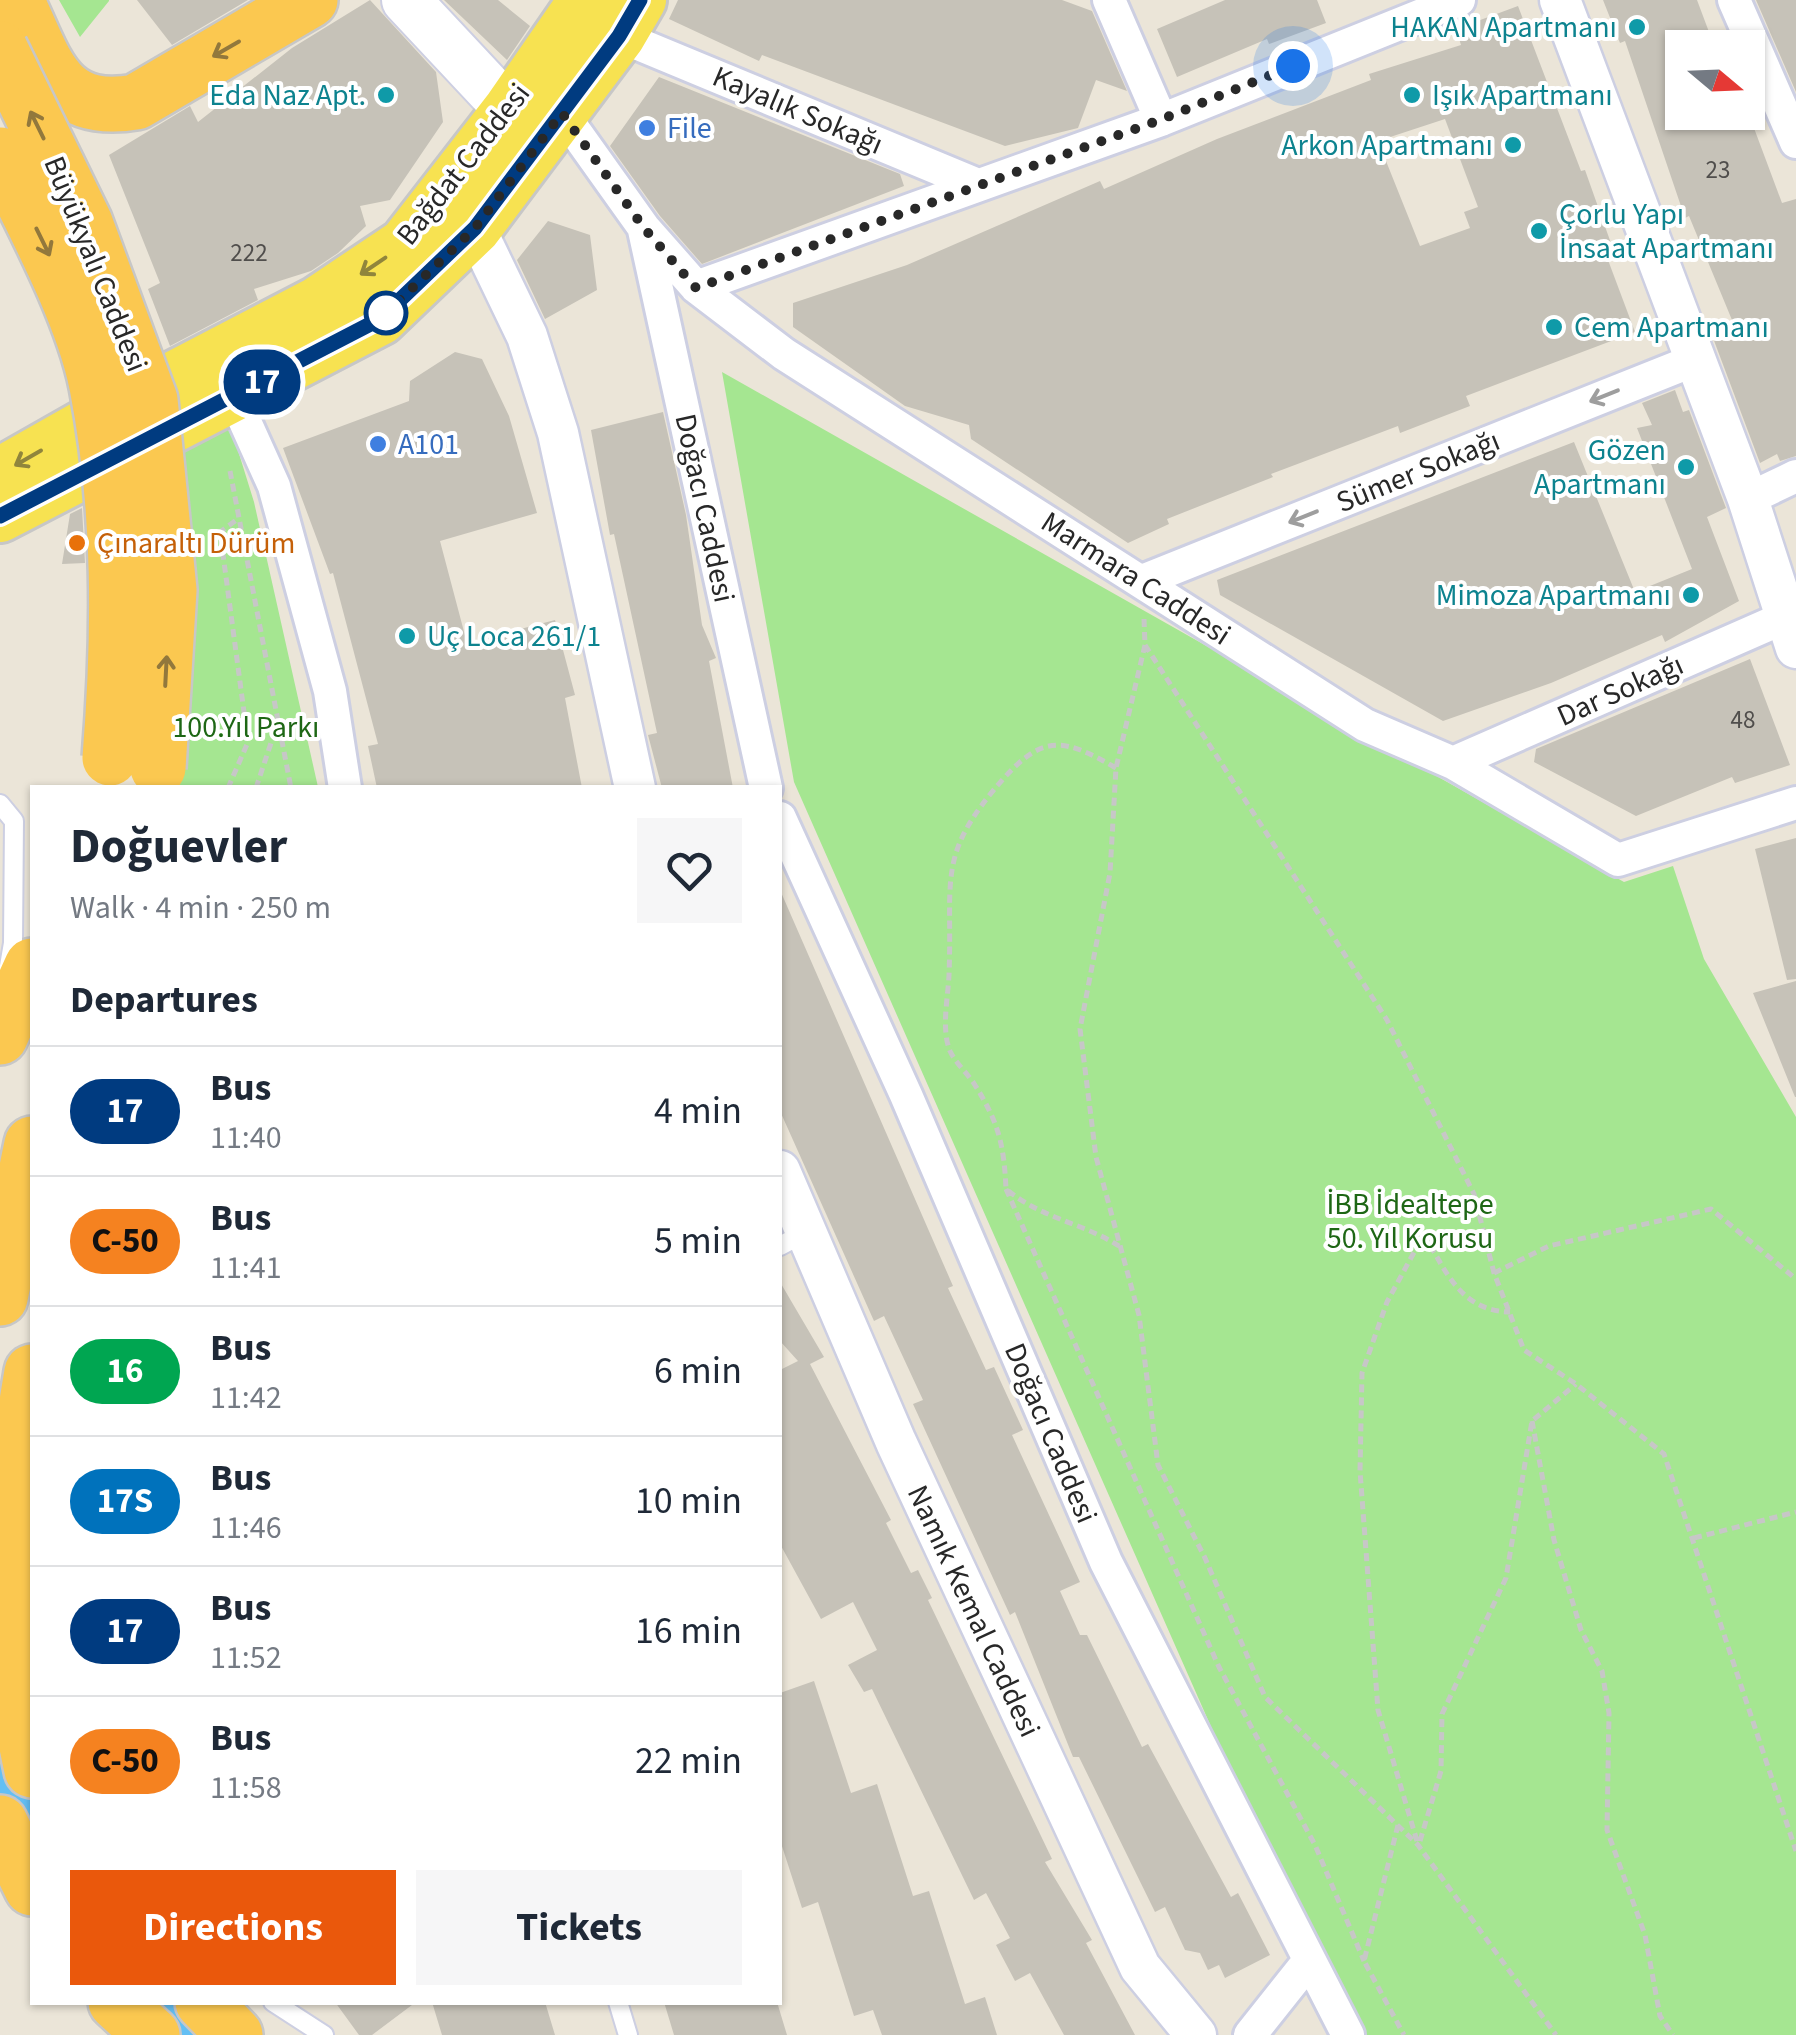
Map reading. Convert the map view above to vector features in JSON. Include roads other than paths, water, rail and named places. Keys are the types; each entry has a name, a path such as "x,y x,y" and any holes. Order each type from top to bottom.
{"highway":[{"path":"16,0 61,90 82,101 119,105 136,102 310,0"},
{"name":"Büyükyalı Caddesi","path":"0,50 85,223 150,400 169,590 125,778"},
{"name":"Büyükyalı Caddesi","path":"0,155 54,264 97,384 117,578 125,778"},
{"path":"0,1037 30,970"},
{"path":"5,1276 30,1154"},
{"path":"0,1196 5,1276"},
{"path":"30,1384 8,1516 3,1632 30,1760"},
{"path":"0,1823 30,1884"},
{"path":"119,2005 152,2035"},
{"path":"206,2005 236,2035"}],"main road":[{"path":"406,0 509,110"},
{"name":"Bağdat Caddesi","path":"0,474 125,402 317,303 405,244 509,110 615,12"},
{"name":"Bağdat Caddesi","path":"0,516 380,319 475,228 562,113 615,12"}],"street":[{"path":"1110,0 1160,120"},
{"path":"696,288 1160,120 1458,0"},
{"path":"1560,0 1748,500 1791,632"},
{"path":"1734,0 1796,142"},
{"name":"Kayalık Sokağı","path":"615,12 978,185"},
{"name":"Marmara Caddesi","path":"562,113 644,228 696,288 784,354 1365,725 1454,763 1618,860 1796,802"},
{"path":"475,228 527,336 558,433 634,785"},
{"name":"Doğacı Caddesi","path":"644,228 765,785"},
{"name":"Sümer Sokağı","path":"1142,581 1695,360"},
{"path":"233,395 274,486 330,691 344,785"},
{"path":"1748,500 1796,476"},
{"name":"Dar Sokağı","path":"1454,763 1791,632"},
{"name":"Doğacı Caddesi","path":"782,822 906,1095 1106,1562 1348,2035"},
{"name":"Namık Kemal Caddesi","path":"782,1181 794,1239 896,1442 1140,1967 1196,2035"},
{"path":"1250,2035 1308,1962"}],"lane":[{"path":"0,804 14,822 13,943 0,994"},
{"path":"278,2005 324,2035"},
{"path":"619,2005 628,2035"}],"waterway":[{"path":"0,1766 30,1834"},
{"path":"151,2005 187,2035"}],"place":[{"name":"HAKAN Apartmanı","path":"1637,27"},
{"name":"Eda Naz Apt.","path":"386,95"},
{"name":"Işık Apartmanı","path":"1412,95"},
{"name":"File","path":"647,128"},
{"name":"Arkon Apartmanı","path":"1513,145"},
{"name":"Çorlu Yapı İnsaat Apartmanı","path":"1539,231"},
{"name":"Cem Apartmanı","path":"1554,327"},
{"name":"A101","path":"378,444"},
{"name":"Gözen Apartmanı","path":"1686,467"},
{"name":"Çınaraltı Dürüm","path":"77,543"},
{"name":"Mimoza Apartmanı","path":"1691,595"},
{"name":"Uç Loca 261/1","path":"407,636"}],"park label":[{"name":"100.Yıl Parkı","path":"246,727"},
{"name":"İBB İdealtepe 50. Yıl Korusu","path":"1410,1221"}]}
